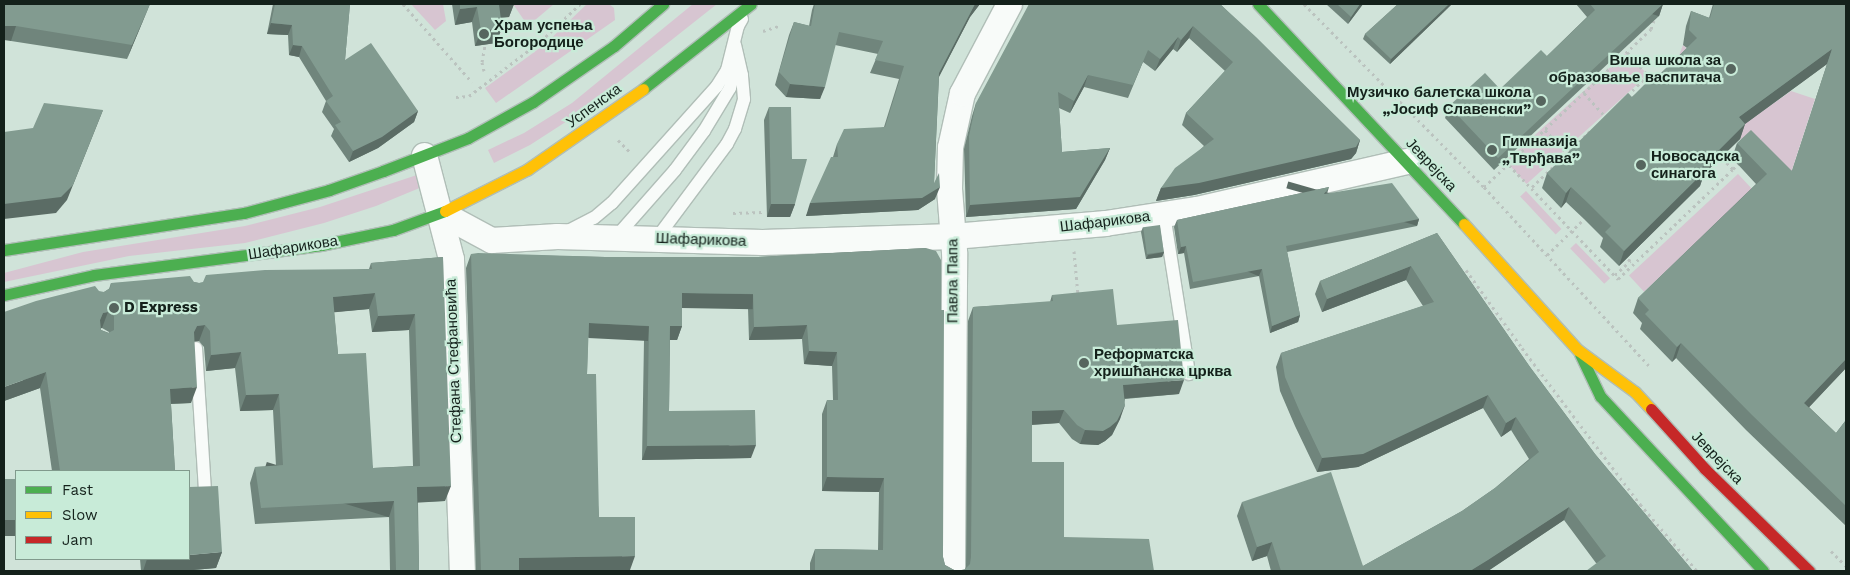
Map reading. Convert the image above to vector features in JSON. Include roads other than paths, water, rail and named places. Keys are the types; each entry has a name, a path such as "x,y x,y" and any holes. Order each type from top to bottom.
{"main road":[{"path":"4,250 244,213 329,190 424,155 468,138 532,102 614,46 663,4"},
{"name":"Успенска","path":"441,213 528,169 562,147 631,99 750,4"},
{"name":"Јеврејска","path":"1258,4 1407,161 1578,350 1635,392 1705,469 1809,571"},
{"name":"Шафарикова","path":"4,295 321,245 393,230 441,213"},
{"name":"Јеврејска","path":"1578,350 1600,396 1762,571"}],"street":[{"name":"Павла Папа","path":"952,571 953,236 950,148 962,93 1009,4"},
{"name":"Стефана Стефановића","path":"424,155 441,213 451,259 462,571"},
{"name":"Шафарикова","path":"441,213 491,240 556,236 762,242 953,236 1106,223 1197,209 1407,161"}],"lane":[{"path":"556,236 594,218 631,184 717,86 727,70 738,26 750,4"},
{"path":"657,238 735,129 744,100 742,75 737,62 734,43"},
{"path":"616,237 675,170 704,131 730,88 737,62"},
{"path":"1164,214 1189,374"},
{"path":"196,348 205,492"}],"place":[{"name":"Храм успења Богородице","path":"484,34"},
{"name":"Виша школа за образовање васпитача","path":"1731,69"},
{"name":"Музичко балетска школа „Јосиф Славенски”","path":"1541,101"},
{"name":"Гимназија „Тврђава”","path":"1492,150"},
{"name":"Новосадска синагога","path":"1641,165"},
{"name":"D Express","path":"114,308"},
{"name":"Реформатска хришћанска црква","path":"1084,363"}]}
